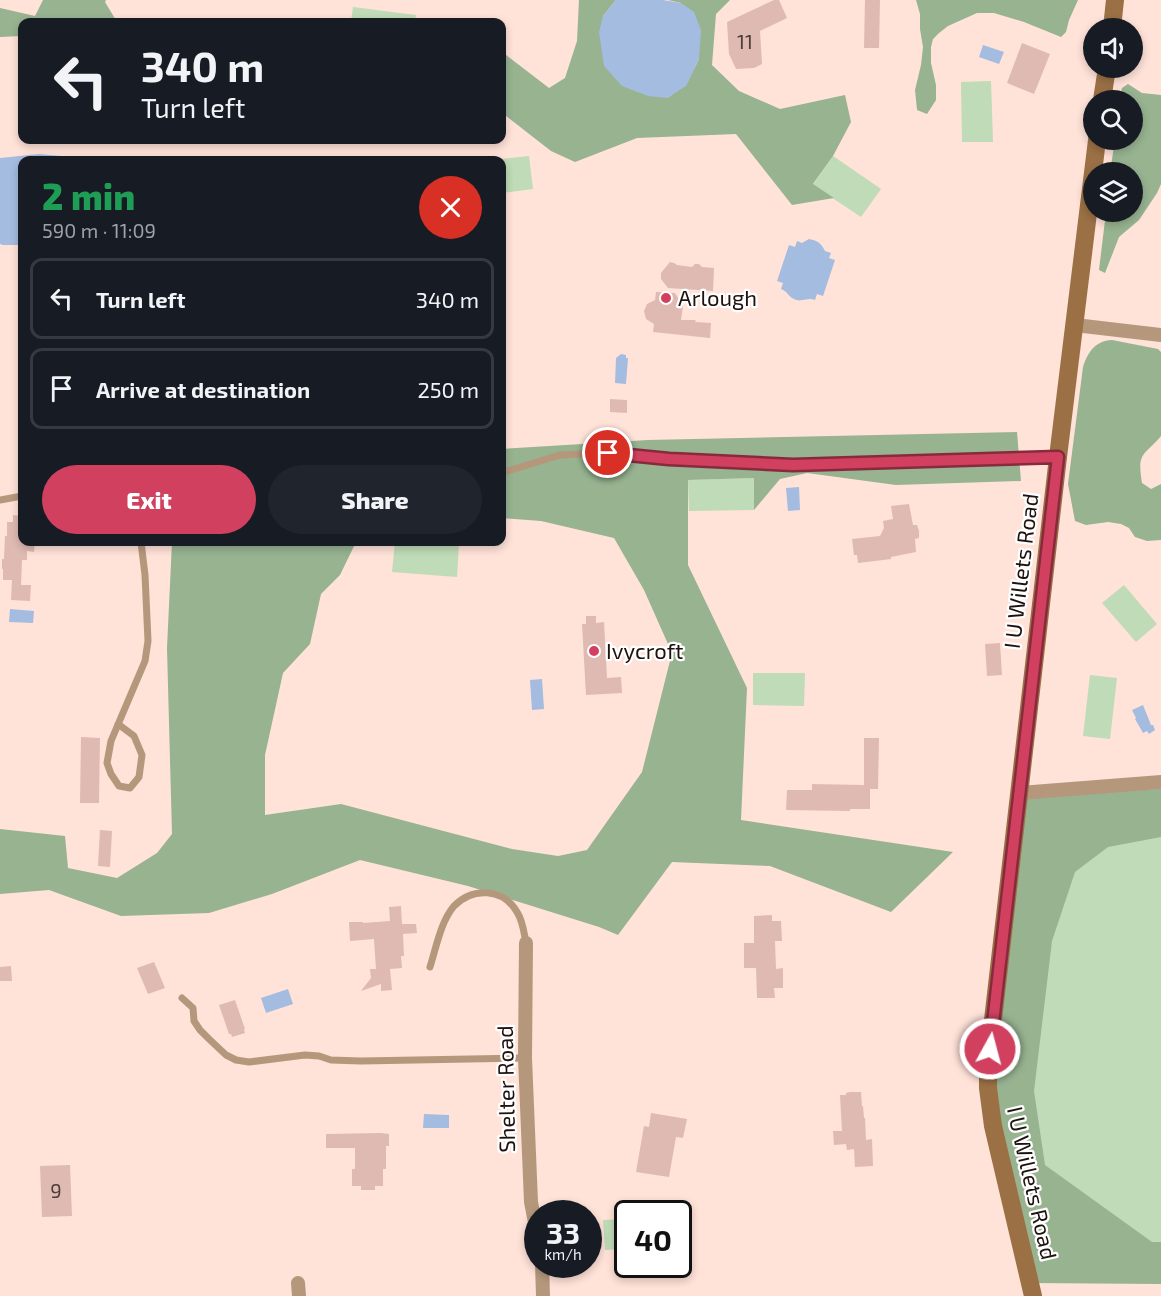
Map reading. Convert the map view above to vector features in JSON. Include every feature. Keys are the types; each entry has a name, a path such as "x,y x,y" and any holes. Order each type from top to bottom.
{"street":[{"path":"1113,18 1115,0"},
{"name":"I U Willets Road","path":"1033,1296 991,1112 988,1088 990,1049 1096,150"},
{"path":"1075,325 1161,335"},
{"path":"1020,793 1161,783"},
{"name":"Shelter Road","path":"526,943 525,1058 531,1200"},
{"path":"542,1278 543,1296"}],"lane":[{"path":"506,471 560,455 608,453 669,459 793,465 1058,457"},
{"path":"0,500 18,497"},
{"path":"118,724 134,736 142,755 140,777 130,788 119,786 107,763 111,741 118,724 124,714 145,661 148,641 141,546"},
{"path":"430,967 449,914 466,897 477,893 496,893 512,905 522,922 526,943"},
{"path":"182,998 193,1008 194,1021 200,1030 226,1055 236,1060 249,1062 305,1055 331,1060 361,1061 525,1058"}],"green space":[{"path":"43,0 106,0 115,18 18,18 18,36 0,37 0,8 35,16"},
{"path":"579,0 616,0 603,16 667,98 686,85 699,59 681,3 668,0 730,0 716,14 712,65 739,91 780,109 845,95 851,122 833,156 813,184 834,198 792,205 736,134 637,138 575,162 551,151 506,116 506,55 549,88 565,78 577,41"},
{"path":"916,0 1078,0 1066,32 1061,37 994,13 977,13 948,26 933,39 931,47 936,100 927,114 917,110 915,90 923,47 920,14"},
{"path":"353,7 416,15 416,18 352,18"},
{"path":"991,81 993,142 962,142 961,82"},
{"path":"1128,84 1137,90 1122,90"},
{"path":"1143,93 1161,95 1161,184 1143,214 1143,162 1112,162 1113,150 1143,150"},
{"path":"529,156 533,189 506,192 506,158"},
{"path":"833,156 881,189 861,217 813,185"},
{"path":"1105,222 1137,222 1119,237 1105,273 1099,270"},
{"path":"1112,340 1158,349 1161,352 1161,436 1143,456 1140,466 1142,483 1151,489 1161,484 1161,540 1147,541 1135,537 1129,528 1121,524 1108,522 1086,525 1075,521 1068,484 1083,367 1093,348"},
{"path":"1017,432 1021,481 896,485 807,473 780,479 754,510 754,478 688,480 688,565 747,688 741,820 953,852 891,912 770,866 672,862 618,935 468,886 360,860 272,894 209,913 121,916 49,890 0,894 0,829 65,836 68,868 117,878 157,853 172,834 167,648 172,546 354,546 340,575 321,594 310,644 283,673 265,755 265,815 341,804 512,849 558,856 587,850 642,772 672,653 644,590 614,538 541,521 506,518 506,449 648,440"},
{"path":"754,478 754,510 689,511 688,480"},
{"path":"395,546 459,546 457,577 392,572"},
{"path":"1124,585 1157,624 1136,642 1102,603"},
{"path":"753,673 805,673 804,706 753,705"},
{"path":"1090,675 1117,678 1110,739 1083,736"},
{"path":"1161,789 1161,837 1108,847 1075,872 1052,941 1034,1091 1045,1165 1152,1242 1161,1242 1161,1284 1030,1283 991,1112 1020,793"},
{"path":"1161,830 1161,1253 1023,1162 1058,837"},
{"path":"603,1220 614,1220 614,1250 605,1250"}],"water":[{"path":"616,0 663,0 681,3 694,12 701,30 699,59 686,86 667,98 648,96 622,86 604,66 599,32 603,16"},
{"path":"983,45 1004,52 999,64 979,57"},
{"path":"39,154 61,156 20,156"},
{"path":"18,156 18,245 0,244 0,158"},
{"path":"809,239 819,243 825,251 831,253 829,258 835,260 823,296 817,294 815,300 797,300 781,289 783,283 777,281 789,245 795,247 797,241 802,243"},
{"path":"621,354 628,358 626,384 615,383 616,358"},
{"path":"799,487 800,510 788,511 786,488"},
{"path":"10,609 34,611 33,623 9,622"},
{"path":"542,679 544,709 532,710 530,680"},
{"path":"1143,705 1155,730 1149,734 1147,731 1143,733 1132,710"},
{"path":"288,989 293,1004 266,1013 261,998"},
{"path":"424,1114 449,1115 449,1128 423,1128"}],"building":[{"path":"774,0 779,0 787,18 760,31 762,64 754,68 736,69 729,54 727,22"},
{"path":"865,0 880,0 879,48 864,48"},
{"path":"1022,43 1050,54 1034,94 1007,83"},
{"path":"670,262 677,265 692,267 699,264 702,267 714,268 713,291 668,288 661,279 661,273"},
{"path":"656,292 675,293 683,306 681,320 711,323 710,338 653,332 654,324 646,319 644,311 647,304 655,300"},
{"path":"610,399 627,400 627,413 610,412"},
{"path":"909,504 913,525 917,525 919,531 919,538 915,539 916,552 891,557 891,559 858,563 857,555 854,555 852,539 880,536 884,528 883,521 893,519 891,506"},
{"path":"13,515 18,516 18,546 35,546 34,552 27,551 27,560 22,560 21,585 31,585 30,601 11,600 12,580 3,580 2,559 4,559 7,522 13,522"},
{"name":"Ivycroft","path":"586,616 596,616 596,623 604,622 607,678 621,677 622,693 586,695 582,624 586,624"},
{"path":"1000,643 1002,675 987,676 985,644"},
{"path":"81,737 100,738 99,803 80,803"},
{"path":"864,738 879,738 878,789 870,789 870,809 786,810 787,790 812,790 812,784 864,785"},
{"path":"100,830 112,831 110,867 98,866"},
{"path":"401,906 402,924 416,924 417,933 403,934 402,968 390,969 392,990 381,991 381,984 361,991 371,978 370,969 376,969 374,939 350,941 349,922 390,921 389,907"},
{"path":"772,915 772,921 781,921 782,941 775,941 776,969 783,968 783,988 774,988 775,998 757,998 756,968 744,968 744,943 754,943 754,916"},
{"path":"154,962 165,988 148,994 137,968"},
{"path":"11,966 12,981 0,981 0,967"},
{"path":"235,1000 245,1033 232,1037 219,1005"},
{"path":"861,1092 866,1140 872,1139 873,1166 855,1167 854,1149 847,1150 846,1144 834,1145 833,1131 842,1131 840,1095"},
{"path":"651,1113 687,1119 683,1138 676,1137 669,1177 636,1172 644,1126 649,1127"},
{"path":"326,1134 389,1134 389,1146 386,1146 386,1169 383,1169 383,1186 375,1186 375,1190 361,1190 361,1186 352,1186 355,1148 326,1148"},
{"path":"70,1165 72,1216 42,1217 40,1166"}],"place":[{"name":"Arlough","path":"666,298"},
{"name":"Ivycroft","path":"594,651"}],"route":[{"path":"608,453 669,459 793,465 1058,457 990,1049"}]}
